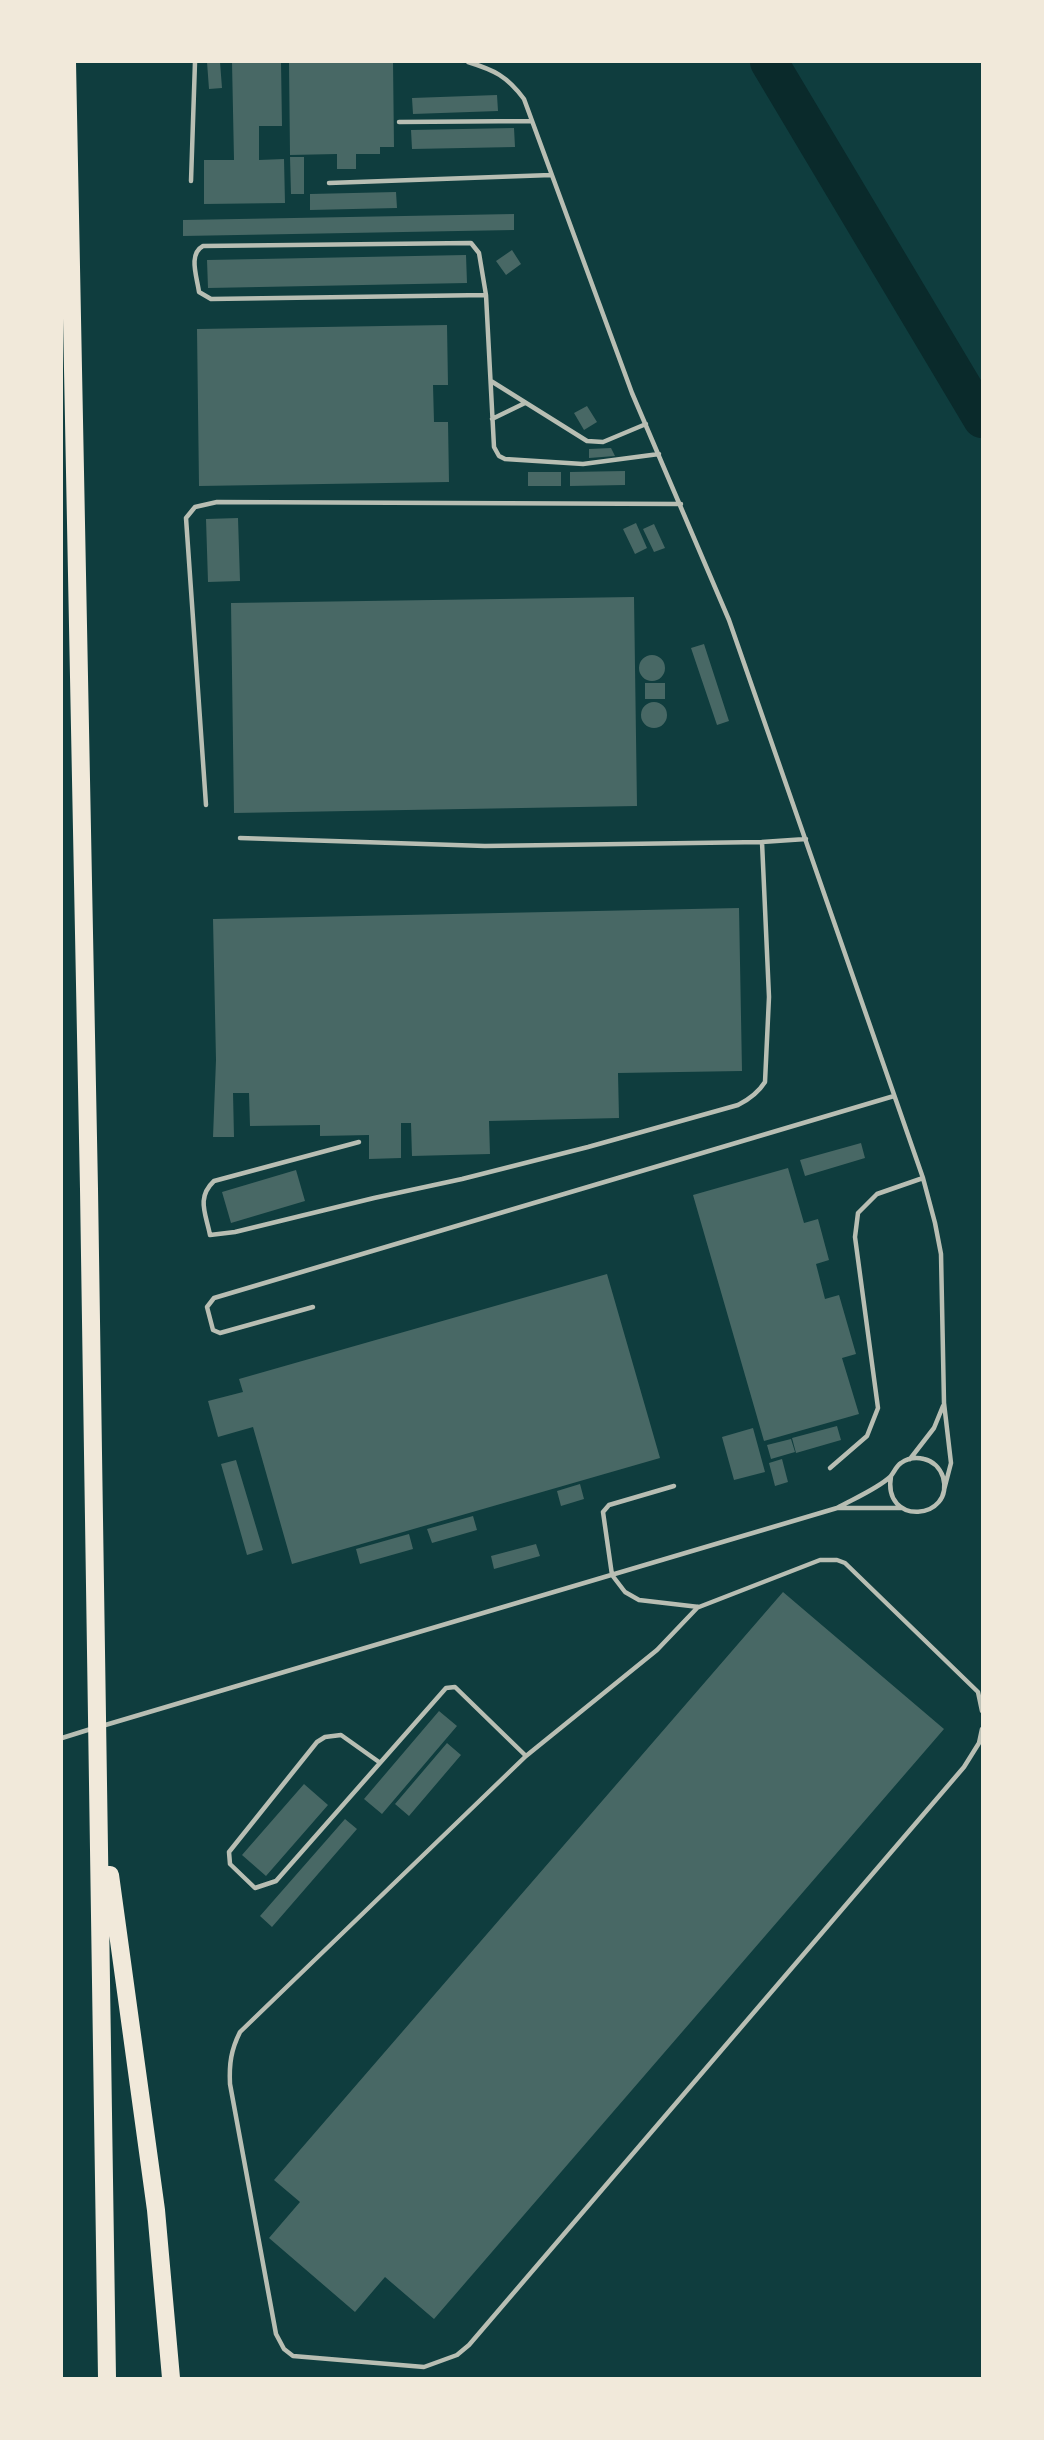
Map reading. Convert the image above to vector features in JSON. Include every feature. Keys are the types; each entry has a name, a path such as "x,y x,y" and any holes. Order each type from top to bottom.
{"highway":[{"path":"67,62 99,1799 107,2379"},
{"path":"99,1799 156,2210 171,2379"}],"lane":[{"path":"191,182 195,62"},
{"path":"468,62 495,71 515,87 524,99 611,340 729,620 923,1178 941,1254 944,1403 951,1463 944,1490 936,1505 920,1513 902,1508 837,1508"},
{"path":"399,122 532,120"},
{"path":"329,183 551,175"},
{"path":"486,295 211,299 199,292 194,255 198,248 203,246 471,243 479,253 486,295 494,447 499,456 505,459 583,464 659,454"},
{"path":"491,381 587,441 603,442 646,424"},
{"path":"492,419 525,403"},
{"path":"206,805 186,518 195,507 217,502 681,504"},
{"path":"240,838 485,846 762,842 806,839"},
{"path":"359,1142 213,1181 206,1188 202,1198 210,1235 235,1232 473,1176 588,1147 750,1099 765,1082 769,997 762,842"},
{"path":"313,1307 220,1333 213,1330 207,1307 214,1298 894,1096"},
{"path":"830,1468 867,1436 878,1408 855,1237 858,1213 877,1194 923,1178"},
{"path":"910,1459 934,1428 944,1403"},
{"path":"62,1738 837,1508 891,1476 902,1462 910,1459 919,1458 936,1465 941,1472 944,1490"},
{"path":"891,1476 891,1494 902,1508"},
{"path":"674,1486 605,1508 602,1517 612,1575 625,1592 639,1600 699,1607"},
{"path":"982,1711 978,1692 845,1563 837,1560 820,1560 699,1607 657,1650 526,1756 240,2032 233,2046 229,2062 230,2084 276,2334 284,2349 292,2356 424,2367 457,2355 469,2345 964,1767 979,1743 982,1730"},
{"path":"380,1762 341,1735 325,1737 317,1742 229,1852 230,1864 255,1888 276,1881 380,1762 442,1690 450,1687 455,1688 526,1756"}],"building":[{"path":"207,62 220,62 222,88 209,89"},
{"path":"232,62 281,62 282,126 259,126 259,160 284,159 285,203 204,204 204,160 234,160"},
{"path":"289,62 393,62 394,147 380,147 380,154 356,154 356,169 337,169 337,154 290,155"},
{"path":"497,95 498,111 413,114 412,98"},
{"path":"514,128 515,147 412,149 411,130"},
{"path":"290,157 304,157 304,194 291,194"},
{"path":"396,192 397,208 310,210 310,194"},
{"path":"514,214 514,230 183,236 183,220"},
{"path":"512,250 521,264 506,275 496,261"},
{"path":"466,255 467,283 208,288 207,260"},
{"path":"447,325 448,385 433,385 434,422 448,422 449,482 199,486 197,329"},
{"path":"587,406 597,422 584,430 574,413"},
{"path":"611,448 615,456 589,458 589,449"},
{"path":"625,471 625,485 570,486 570,472"},
{"path":"528,472 561,472 561,486 528,486"},
{"path":"238,518 240,581 208,582 206,519"},
{"path":"636,523 647,548 635,554 623,529"},
{"path":"654,524 665,548 654,552 643,529"},
{"path":"634,597 637,806 234,813 231,603"},
{"path":"704,644 729,721 717,725 691,648"},
{"path":"652,655 661,659 665,668 661,677 652,681 643,677 639,668 643,659"},
{"path":"645,683 665,683 665,699 645,699"},
{"path":"654,702 663,706 667,715 663,724 654,728 645,724 641,715 645,706"},
{"path":"739,908 742,1071 618,1073 619,1118 489,1121 490,1154 412,1156 411,1123 401,1123 401,1158 369,1159 369,1135 320,1136 320,1125 250,1126 249,1093 233,1093 234,1137 213,1137 216,1060 213,919"},
{"path":"861,1143 865,1158 805,1176 800,1160"},
{"path":"788,1168 804,1223 818,1219 829,1260 816,1264 825,1299 839,1295 856,1354 842,1358 859,1414 764,1441 693,1195"},
{"path":"296,1170 305,1201 231,1223 222,1192"},
{"path":"607,1274 660,1458 292,1564 253,1427 218,1437 208,1401 243,1392 239,1379"},
{"path":"837,1426 841,1440 796,1453 792,1438"},
{"path":"753,1428 765,1472 734,1480 722,1437"},
{"path":"791,1439 795,1452 771,1459 767,1445"},
{"path":"782,1459 788,1482 775,1486 769,1463"},
{"path":"236,1460 263,1550 247,1555 221,1464"},
{"path":"580,1484 584,1499 561,1506 557,1491"},
{"path":"473,1516 477,1530 432,1543 427,1529"},
{"path":"409,1534 413,1549 360,1564 356,1549"},
{"path":"536,1544 540,1556 494,1569 491,1556"},
{"path":"783,1592 944,1729 434,2319 385,2277 355,2312 269,2238 300,2202 274,2180"},
{"path":"439,1711 457,1726 382,1814 364,1799"},
{"path":"447,1743 461,1755 409,1816 395,1804"},
{"path":"304,1784 328,1805 266,1876 242,1855"},
{"path":"345,1819 357,1829 272,1927 260,1916"}],"waterway":[{"path":"769,62 982,419"}]}
